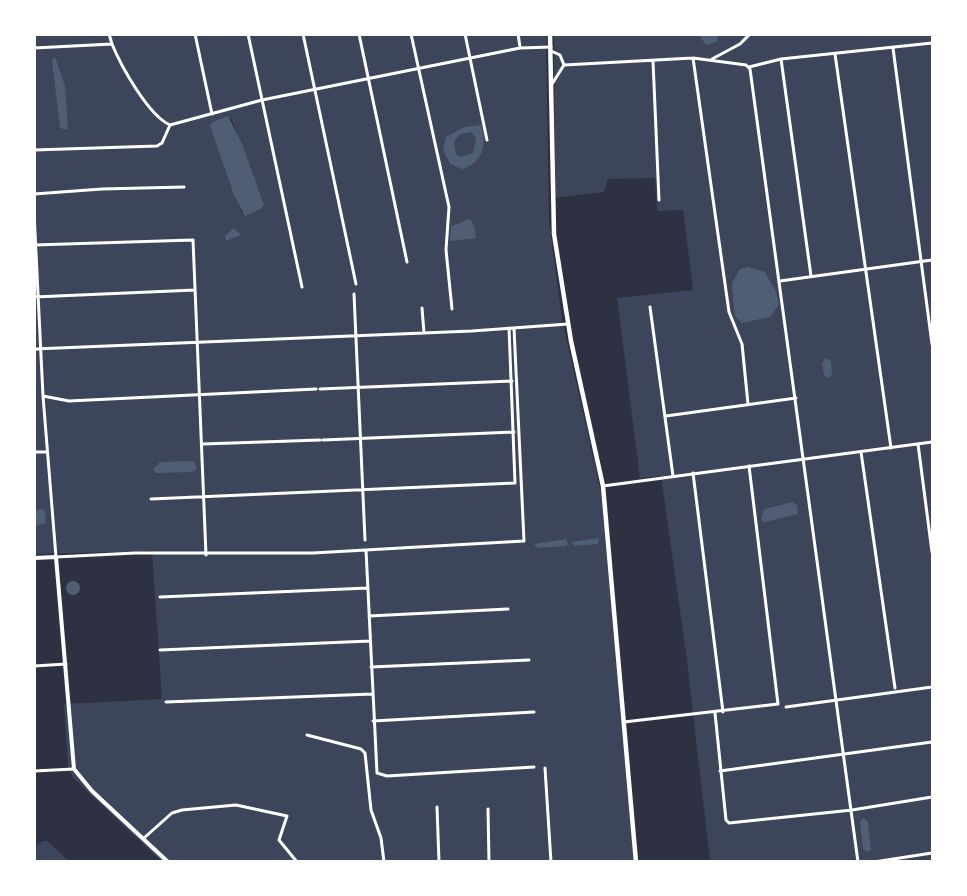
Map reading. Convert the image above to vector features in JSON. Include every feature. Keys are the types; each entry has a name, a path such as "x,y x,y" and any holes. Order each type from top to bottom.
{"main road":[{"path":"550,34 553,219 568,324 603,486 636,861"}],"street":[{"path":"109,34 122,65 156,115 170,125"},
{"path":"195,34 212,114"},
{"path":"248,34 302,287"},
{"path":"303,34 356,284"},
{"path":"359,34 408,262"},
{"path":"411,34 449,207 446,250 452,309"},
{"path":"465,34 487,140"},
{"path":"518,34 520,48"},
{"path":"710,60 740,44 750,34"},
{"path":"564,65 693,58 749,67 781,59 933,43"},
{"path":"34,48 112,44"},
{"path":"170,125 262,100 520,48 551,49 560,55 564,65"},
{"path":"893,48 933,344"},
{"path":"835,54 891,448"},
{"path":"693,58 729,312 742,344 748,404"},
{"path":"781,59 811,276"},
{"path":"653,61 659,200"},
{"path":"551,86 564,65"},
{"path":"749,67 858,861"},
{"path":"34,150 157,146 162,143 170,125"},
{"path":"34,194 102,189 184,187"},
{"path":"34,212 36,297 47,452 74,769 92,791 168,861"},
{"path":"35,245 193,240 206,555"},
{"path":"780,281 933,260"},
{"path":"36,297 195,290"},
{"path":"354,294 364,540"},
{"path":"422,308 424,333"},
{"path":"650,308 674,476"},
{"path":"34,349 424,333 568,324"},
{"path":"151,499 515,483 509,328"},
{"path":"34,558 135,553 206,555 524,541 514,328"},
{"path":"43,396 69,401 201,393 512,381"},
{"path":"666,416 796,398"},
{"path":"203,444 514,432"},
{"path":"603,486 933,442"},
{"path":"918,444 933,552"},
{"path":"34,452 47,452"},
{"path":"861,452 895,688"},
{"path":"624,722 778,704 749,466"},
{"path":"693,473 723,712"},
{"path":"366,549 377,773 384,776 534,767"},
{"path":"160,597 368,588"},
{"path":"369,616 508,609"},
{"path":"160,650 370,641"},
{"path":"371,667 529,660"},
{"path":"34,666 66,664"},
{"path":"786,707 933,687"},
{"path":"166,702 372,694"},
{"path":"373,721 534,712"},
{"path":"715,713 726,820 729,823 852,810 933,797"},
{"path":"307,735 361,749 365,753 371,810 381,838 384,861"},
{"path":"720,771 933,742"},
{"path":"545,768 551,861"},
{"path":"34,771 74,769"},
{"path":"144,838 172,813 236,805 287,816 279,840 281,846 297,861"},
{"path":"437,807 439,861"},
{"path":"488,809 489,861"},
{"path":"874,861 933,853"}],"shaded area":[{"path":"35,35 546,35 549,222 562,319 601,493 634,861 161,861 73,778 68,766 64,704 162,699 152,551 35,554","holes":["231,118 264,205 242,213 210,126"]},
{"path":"554,35 932,35 932,861 710,861 687,661 661,476 640,478 617,298 693,290 683,210 657,211 655,178 608,179 604,192 555,198"},
{"path":"699,35 718,35 717,42 706,45"},
{"path":"55,57 65,86 68,130 60,128 52,60"},
{"path":"228,116 243,146 264,205 261,209 245,216 234,195 210,126 212,122"},
{"path":"481,125 484,139 479,158 462,169 450,164 443,150 446,137 464,127","holes":["471,132 476,138 473,153 460,157 456,154 454,141 461,134"]},
{"path":"470,219 474,225 476,238 450,241 451,226"},
{"path":"234,228 241,235 226,241 225,236"},
{"path":"748,267 765,272 776,292 779,304 770,317 742,323 735,316 732,283 740,269"},
{"path":"826,358 831,361 832,375 827,378 824,375 822,363"},
{"path":"193,461 197,468 193,472 156,473 153,469 160,462"},
{"path":"793,502 797,505 798,514 765,522 761,520 764,509"},
{"path":"40,509 45,510 46,523 35,526 35,512"},
{"path":"599,538 598,544 574,546 571,542"},
{"path":"566,539 568,544 566,546 538,548 534,544"},
{"path":"70,581 76,581 80,588 76,595 70,595 66,591 66,585"},
{"path":"864,818 868,822 871,850 867,852 863,849 860,821"},
{"path":"47,841 69,861 35,861 35,846"}]}
